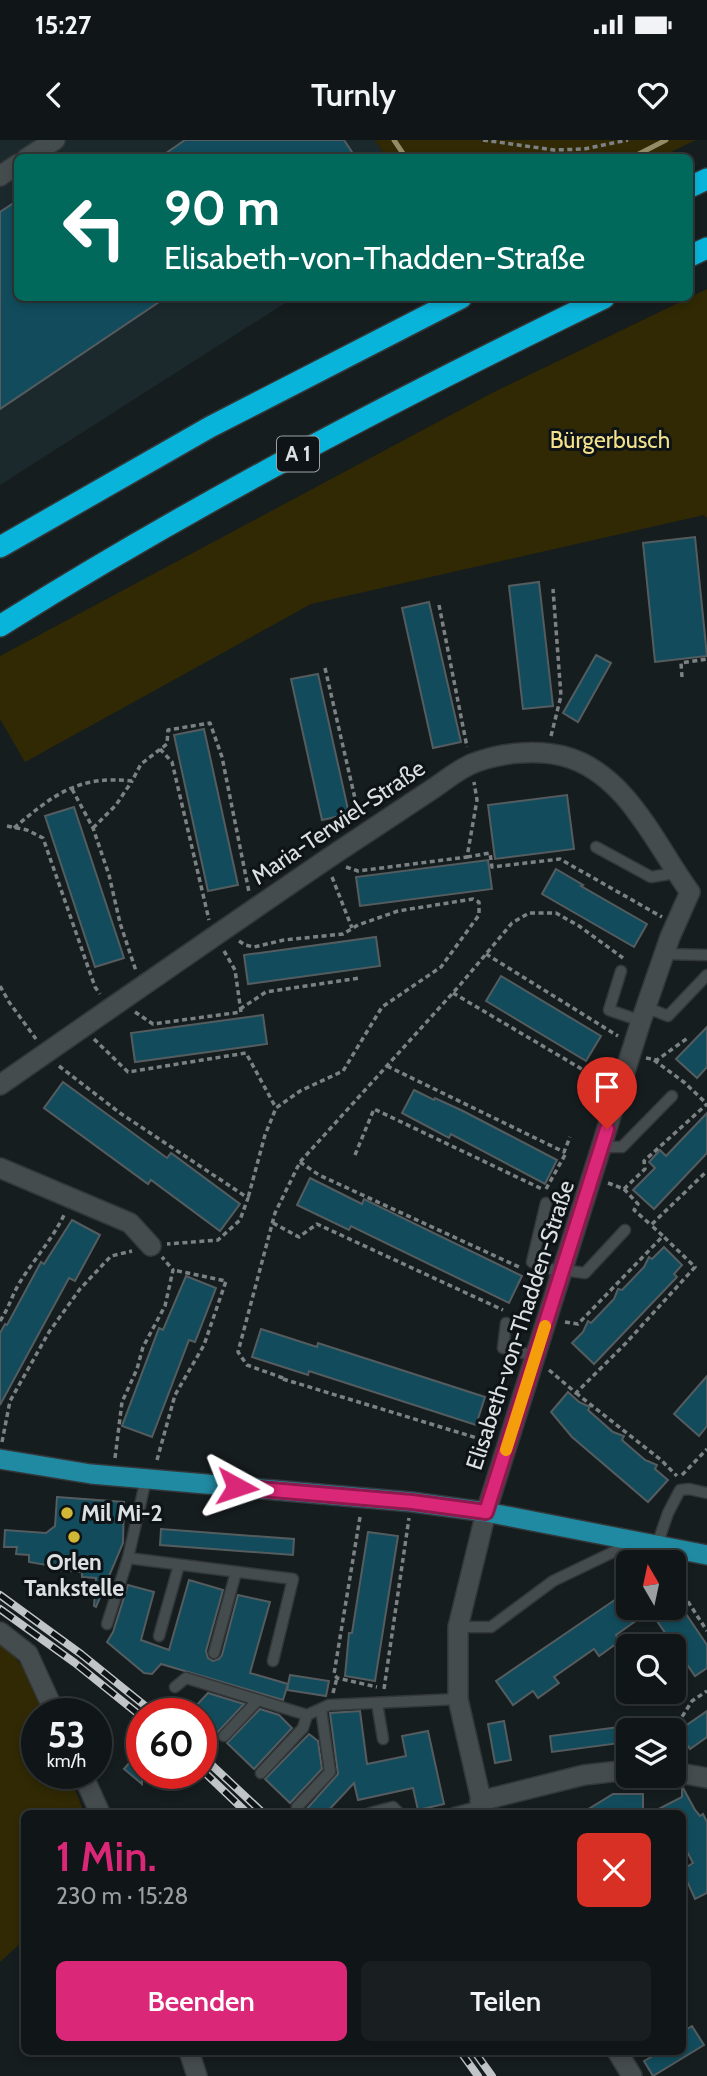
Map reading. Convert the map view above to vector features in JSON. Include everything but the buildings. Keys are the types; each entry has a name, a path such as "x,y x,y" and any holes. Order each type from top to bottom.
{"highway":[{"path":"0,547 210,427 455,301"},
{"name":"A 1","path":"0,626 227,493 351,425 598,301"}],"main road":[{"path":"0,1459 112,1476 363,1497 486,1512 707,1555"}],"street":[{"path":"33,154 55,140"},
{"name":"Maria-Terwiel-Straße","path":"0,1085 218,932 363,835 471,764 492,757 547,753 584,764 618,790 637,813 690,892"},
{"name":"Elisabeth-von-Thadden-Straße","path":"482,1807 458,1699 458,1627 486,1512 506,1447 643,1014 690,892"},
{"path":"0,1168 130,1223 151,1246"},
{"path":"0,1632 28,1654 48,1698"},
{"path":"482,1807 584,1775 616,1771"},
{"path":"686,1774 707,1778"},
{"path":"89,1789 99,1810"},
{"path":"191,2055 197,2076"},
{"path":"619,2055 632,2076"}],"lane":[{"path":"596,847 651,877 676,873"},
{"path":"664,954 707,955"},
{"path":"621,971 609,1010 667,1016 707,975"},
{"path":"602,1147 622,1147 672,1096"},
{"path":"546,1195 532,1262 563,1272 585,1273 625,1230"},
{"path":"508,1318 503,1348 535,1357"},
{"path":"107,1624 152,1480"},
{"path":"657,1545 668,1513 680,1490 707,1493"},
{"path":"458,1627 491,1627 553,1581 635,1541"},
{"path":"128,1558 293,1579 273,1661"},
{"path":"159,1636 179,1565"},
{"path":"214,1653 236,1572"},
{"path":"175,1687 186,1678 307,1715 329,1706 458,1699"},
{"path":"224,1736 258,1700"},
{"path":"377,1703 383,1739"},
{"path":"297,1807 330,1772 321,1709"},
{"path":"261,1773 303,1728 307,1715"}],"path":[{"path":"483,140 554,150 584,149 628,140"},
{"path":"547,753 561,696 553,589"},
{"path":"439,605 477,800 467,857"},
{"path":"682,677 681,663 707,659"},
{"path":"325,668 363,835"},
{"path":"93,828 116,805 141,764 167,744 168,730 210,723 222,757 252,909"},
{"path":"160,750 172,762 218,932 235,970 240,1009"},
{"path":"14,828 50,797 110,779 132,781"},
{"path":"72,789 93,828 109,875 120,923 142,986"},
{"path":"7,826 27,830 43,838 95,987 115,1004 153,1024 241,1012 240,1009 266,992 360,978"},
{"path":"326,860 358,871 490,853 492,867 560,859 676,924"},
{"path":"326,860 353,928"},
{"path":"0,1451 10,1401 49,1332 80,1289 111,1256 151,1246 218,1240 240,1220 265,1135 276,1108 300,1091 343,1072 382,1007 441,967 479,915 479,902 473,899 398,911 343,934 284,940 254,947 218,932"},
{"path":"506,1447 247,1366 238,1352 273,1223 300,1162 453,993 512,923 529,913 556,913 655,978"},
{"path":"486,954 632,1050 654,1060 685,1083 707,1104 644,1161 645,1169 624,1189"},
{"path":"0,986 9,1002 64,1072 248,1198"},
{"path":"453,993 619,1092"},
{"path":"82,1027 128,1072 246,1053 276,1108"},
{"path":"654,1060 689,1037"},
{"path":"387,1066 564,1152 570,1137"},
{"path":"584,1085 586,1072"},
{"path":"355,1155 374,1109 546,1195 566,1153"},
{"path":"300,1162 319,1175 528,1271 532,1262"},
{"path":"651,1225 707,1171"},
{"path":"576,1393 695,1267 634,1210 638,1204 624,1189 593,1177"},
{"path":"0,1321 10,1307 17,1287 27,1271 53,1237 72,1199"},
{"path":"273,1223 299,1237 317,1224 508,1318"},
{"path":"547,1319 578,1324 663,1236"},
{"path":"151,1246 173,1270 226,1281 204,1345 175,1395 152,1480"},
{"path":"112,1476 122,1402 137,1369 143,1347 165,1306 173,1270"},
{"path":"535,1357 661,1460 679,1478"},
{"path":"274,1376 283,1378"},
{"path":"363,1497 334,1674 337,1678 384,1689 396,1689"},
{"path":"384,1689 412,1502"},
{"path":"686,1599 707,1631"},
{"path":"681,1718 692,1701 707,1691"}],"shaded area":[{"path":"0,140 375,140 384,154 14,154 14,301 288,301 0,485"}],"green space":[{"path":"375,140 696,140 666,154 384,154"},
{"name":"Bürgerbusch","path":"707,289 707,518 704,515 311,604 25,762 0,719 0,656 492,393 682,301 693,301 693,296"},
{"path":"0,1641 25,1669 39,1698 21,1698 21,1789 75,1789 83,1810 21,1810 21,1943 0,1962"}],"waterway":[{"path":"394,140 403,154"},
{"path":"639,154 666,140"}],"railway":[{"path":"0,1595 135,1698"},
{"path":"0,1609 126,1704"},
{"path":"217,1770 260,1810"},
{"path":"217,1784 244,1810"},
{"path":"463,2055 478,2076"},
{"path":"477,2055 492,2076"}],"slow traffic":[{"path":"506,1450 545,1326"}],"place":[{"name":"Mil Mi-2","path":"67,1513"},
{"name":"Orlen Tankstelle","path":"74,1537"}],"route":[{"path":"237,1487 363,1497 486,1512 607,1129"}]}
